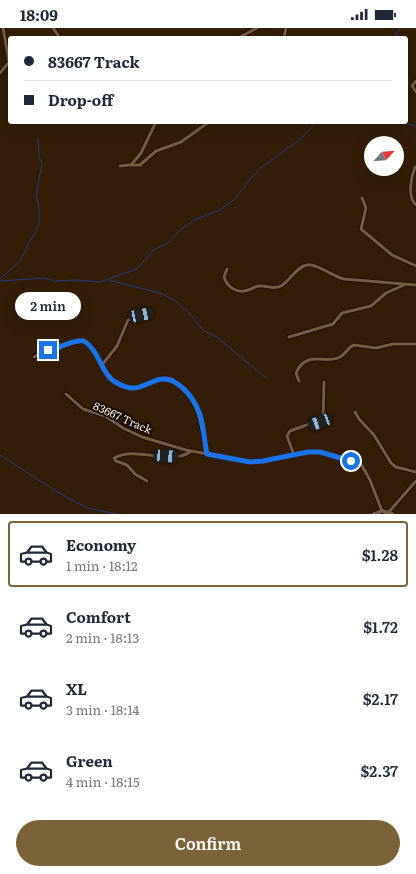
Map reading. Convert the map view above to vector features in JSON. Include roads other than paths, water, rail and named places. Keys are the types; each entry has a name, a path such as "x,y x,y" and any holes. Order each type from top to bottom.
{"street":[{"path":"3,28 8,55"},
{"path":"242,36 257,28"},
{"path":"0,72 7,66 8,63"},
{"path":"416,81 412,86 416,92"},
{"path":"131,165 141,153 155,124"},
{"path":"120,166 140,165 156,151 181,142 206,124"},
{"path":"415,167 412,180 411,198 416,205"},
{"path":"362,198 366,208 361,229 392,255 416,266"},
{"path":"227,269 224,277 227,284 233,289 244,292 258,286 278,287 288,281 302,267 309,264 335,277 344,279 416,285"},
{"path":"289,337 333,324 342,314 371,306 386,293 404,284"},
{"path":"102,365 117,346 128,320 150,313"},
{"path":"34,357 42,352 81,341 91,348 111,379 131,388 139,388 166,378 174,381 192,400 198,412 207,454"},
{"path":"299,381 296,373 307,362 317,358 338,358 354,345 376,348 388,345 416,344"},
{"path":"294,455 287,436 290,431 323,419 324,382"},
{"name":"83667 Track","path":"66,394 83,409 105,416 122,428 142,437 191,451 250,462 320,452 361,464 370,480 382,511"},
{"path":"355,412 358,419 374,435 391,463 396,467 416,472"},
{"path":"147,481 135,474 127,464 116,461 114,458 132,454 180,457 191,451"},
{"path":"374,514 382,511 390,513 416,481"}],"waterway":[{"path":"395,36 400,28"},
{"path":"0,281 45,278 55,281 77,280 100,282 137,269 153,250 168,243 180,230 196,219 218,211 235,199 250,179 263,166 301,139 314,124"},
{"path":"408,124 416,126"},
{"path":"0,279 20,261 39,224 39,206 36,195 42,164 39,157 38,139"},
{"path":"109,280 163,294 177,302 192,316 203,330 217,337 266,378"},
{"path":"0,455 54,490 88,508 116,514"}]}
